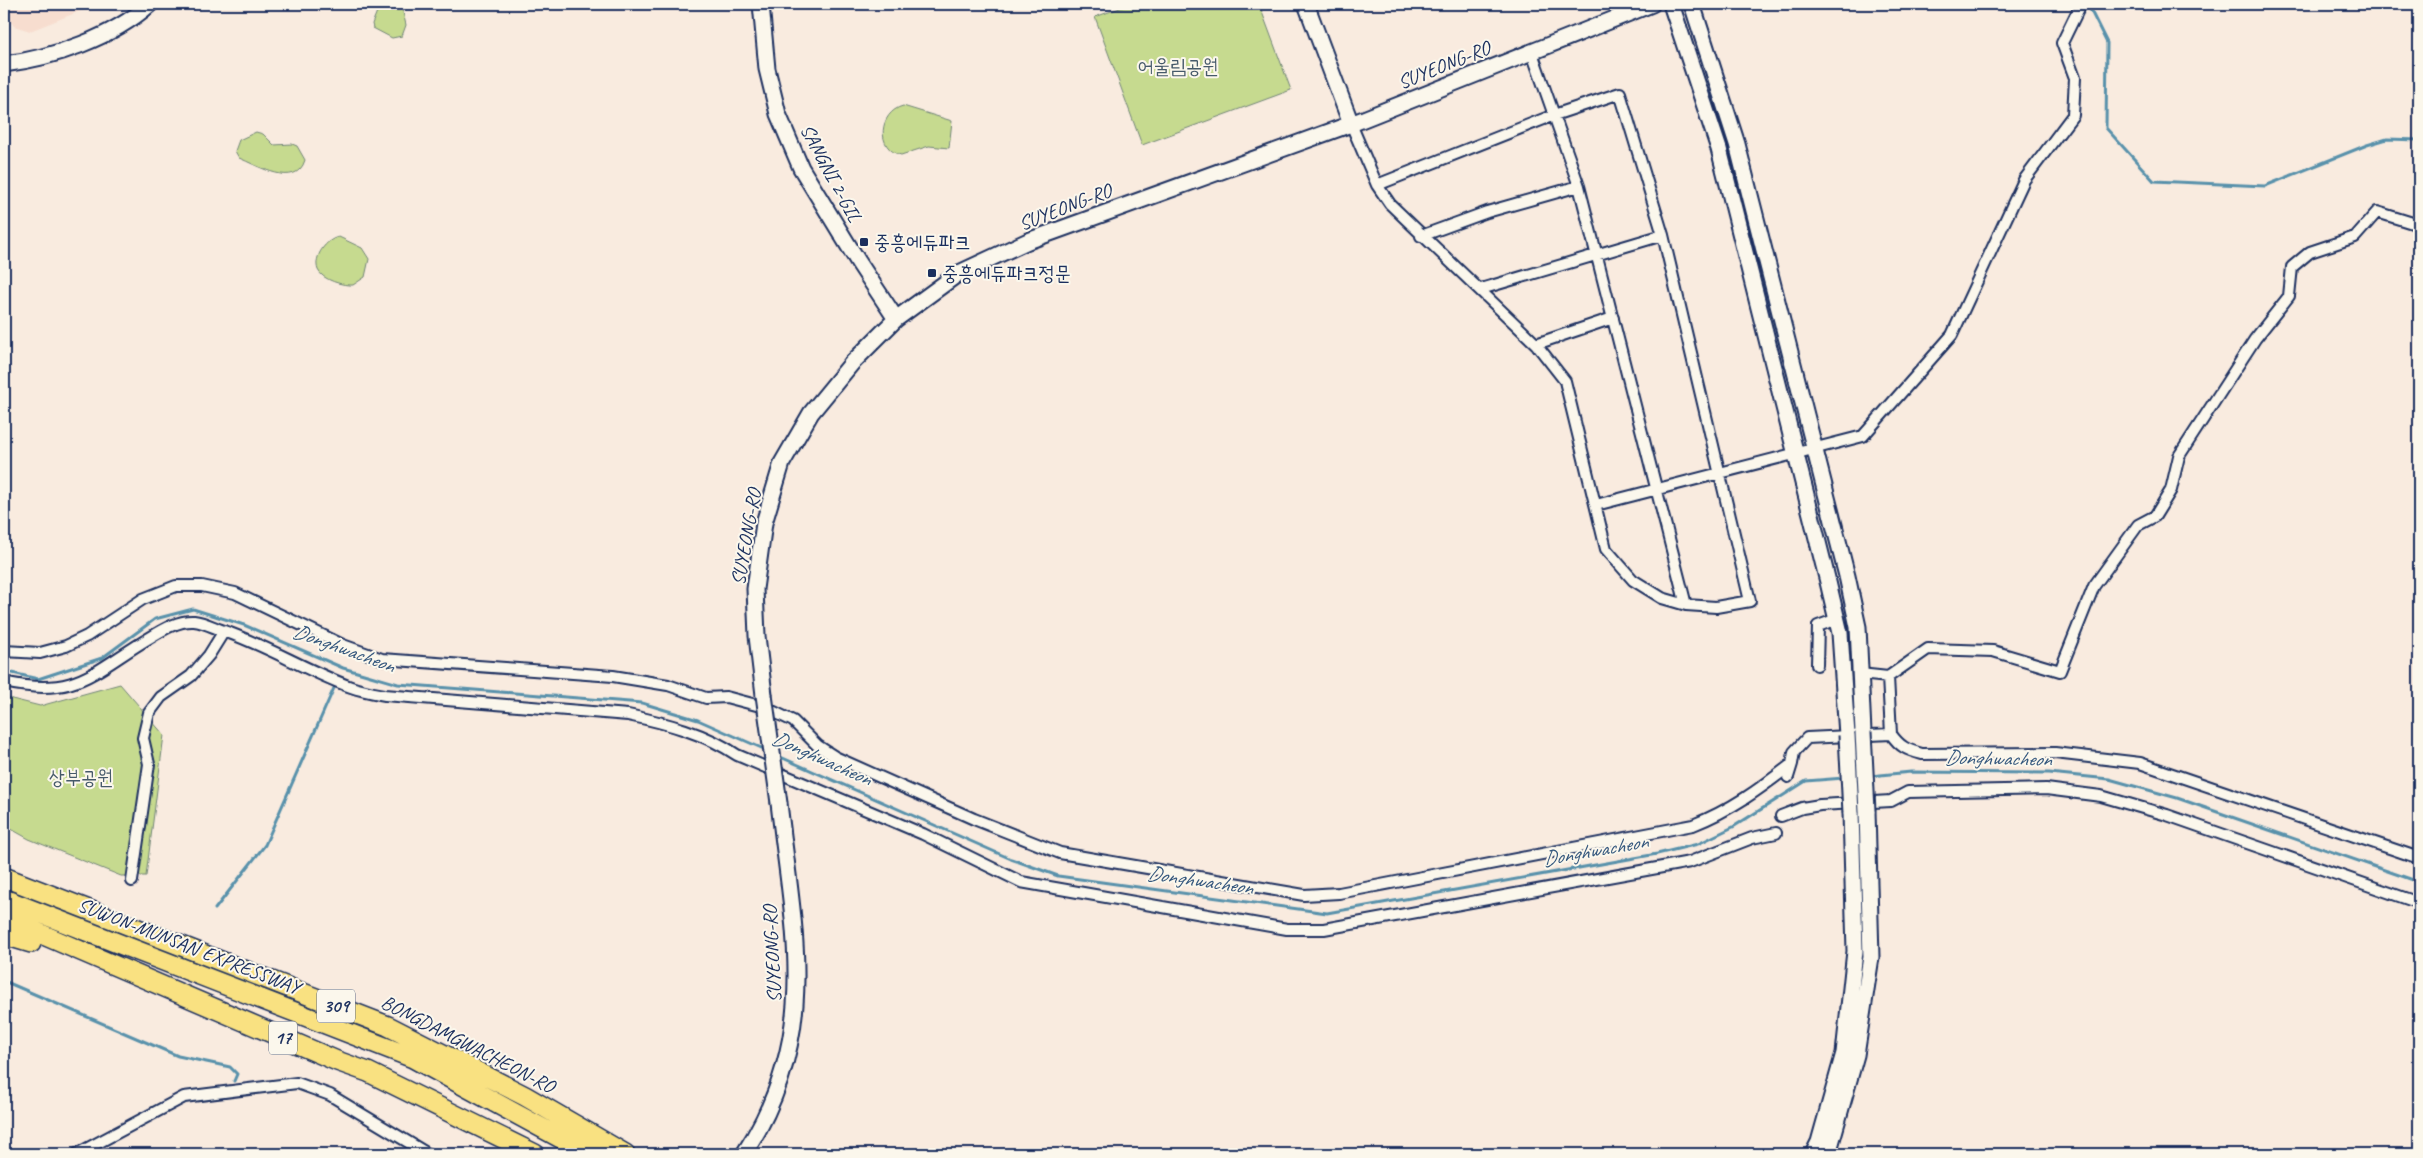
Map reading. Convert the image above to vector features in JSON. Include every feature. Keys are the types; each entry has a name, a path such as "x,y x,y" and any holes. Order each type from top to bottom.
{"highway":[{"name":"BONGDAMGWACHEON-RO","path":"4,877 388,1026 525,1096 624,1154"},
{"name":"SUWON-MUNSAN EXPRESSWAY","path":"4,899 413,1058 590,1154"},
{"name":"17","path":"4,918 30,935 368,1072 535,1154"},
{"path":"4,933 30,935 373,1084 515,1154"}],"main road":[{"path":"4,64 63,52 126,21 150,4"},
{"name":"SANGNI 2-GIL","path":"761,4 767,69 778,114 801,168 896,319"},
{"path":"1306,4 1351,124"},
{"name":"SUYEONG-RO","path":"744,1154 761,1128 779,1087 791,1045 798,991 796,948 757,636 755,590 764,523 782,463 811,413 852,363 896,319 959,273 1028,241 1351,124 1531,50 1652,4"},
{"path":"1671,4 1719,149 1840,633 1851,813 1854,960 1844,1053 1819,1142 1813,1154"},
{"path":"1692,4 1737,144 1858,627 1867,811 1871,957 1856,1055 1828,1154"}],"street":[{"path":"1596,505 1863,436 1952,335 2024,180 2073,115 2075,78 2062,43 2080,6"},
{"path":"1531,50 1579,186 1686,605"},
{"path":"1351,124 1377,185 1390,204 1421,236 1481,289 1536,344 1565,381 1606,549 1633,580 1662,598 1686,605 1716,607 1750,601 1718,473 1663,235 1620,93 1554,115 1377,185"},
{"path":"1421,236 1487,212 1579,186"},
{"path":"1860,674 1888,677 1928,649 1993,651 2060,671 2094,586 2138,525 2155,516 2159,510 2171,490 2179,456 2255,339 2289,296 2292,268 2310,252 2355,237 2377,212 2419,225"},
{"path":"1481,289 1663,235"},
{"path":"1536,344 1613,318"},
{"path":"4,651 40,653 66,646 87,636 143,599 176,586 202,586 234,593 343,645 382,659 613,676 668,685 706,698 726,697 764,707 793,721 818,746 835,757 1036,845 1092,859 1304,895 1339,893 1693,825 1723,813 1750,797 1792,764"},
{"path":"1817,665 1818,626 1837,619"},
{"path":"4,682 29,688 68,686 88,678 170,625 194,621 244,638 353,688 385,695 628,715 664,723 708,739 737,755 923,834 1021,882 1287,929 1324,928 1690,862 1752,838 1776,833"},
{"path":"132,881 149,764 143,738 149,713 161,697 191,676 209,655 224,630"},
{"path":"1888,677 1891,734 1897,743 1905,749 1922,754 2056,753 2140,763 2419,858"},
{"path":"1788,777 1794,752 1807,738 1891,734"},
{"path":"1781,816 1802,808 1891,801 1908,792 2046,789 2101,796 2168,815 2419,903"},
{"path":"77,1154 184,1097 297,1083 330,1095 428,1154"}],"shaded area":[{"path":"12,4 98,4 30,31 14,26 5,14"}],"green space":[{"path":"380,4 401,4 406,25 402,36 392,38 373,28 372,24"},
{"name":"어울림공원","path":"1131,4 1259,4 1291,90 1142,145 1095,17"},
{"path":"903,106 952,121 949,148 929,146 901,155 887,146 883,130 885,123 889,115"},
{"path":"256,132 263,134 274,145 292,144 297,146 305,160 300,169 293,173 275,173 239,158 235,151 239,140"},
{"path":"339,237 362,248 369,259 365,277 353,285 334,282 320,274 318,270 317,260 322,249 334,238"},
{"name":"상부공원","path":"120,684 164,735 146,876 121,876 29,839 4,825 4,697 40,706"}],"waterway":[{"path":"2083,4 2090,9 2107,43 2106,128 2154,181 2265,186 2367,145 2387,139 2419,140"},
{"name":"Donghwacheon","path":"4,671 38,679 102,658 155,619 193,609 244,625 343,668 398,684 642,703 698,720 766,750"},
{"path":"215,909 265,845 334,688"},
{"name":"Donghwacheon","path":"776,755 1011,859 1058,876 1327,913 1657,854 1698,844 1733,827 1806,781 1844,778"},
{"name":"Donghwacheon","path":"1870,776 1911,772 2049,773 2109,779 2177,798 2419,882"},
{"path":"4,981 178,1056 230,1067 237,1074 234,1081"}],"place":[{"name":"중흥에듀파크","path":"864,242"},
{"name":"중흥에듀파크정문","path":"932,273"}]}
